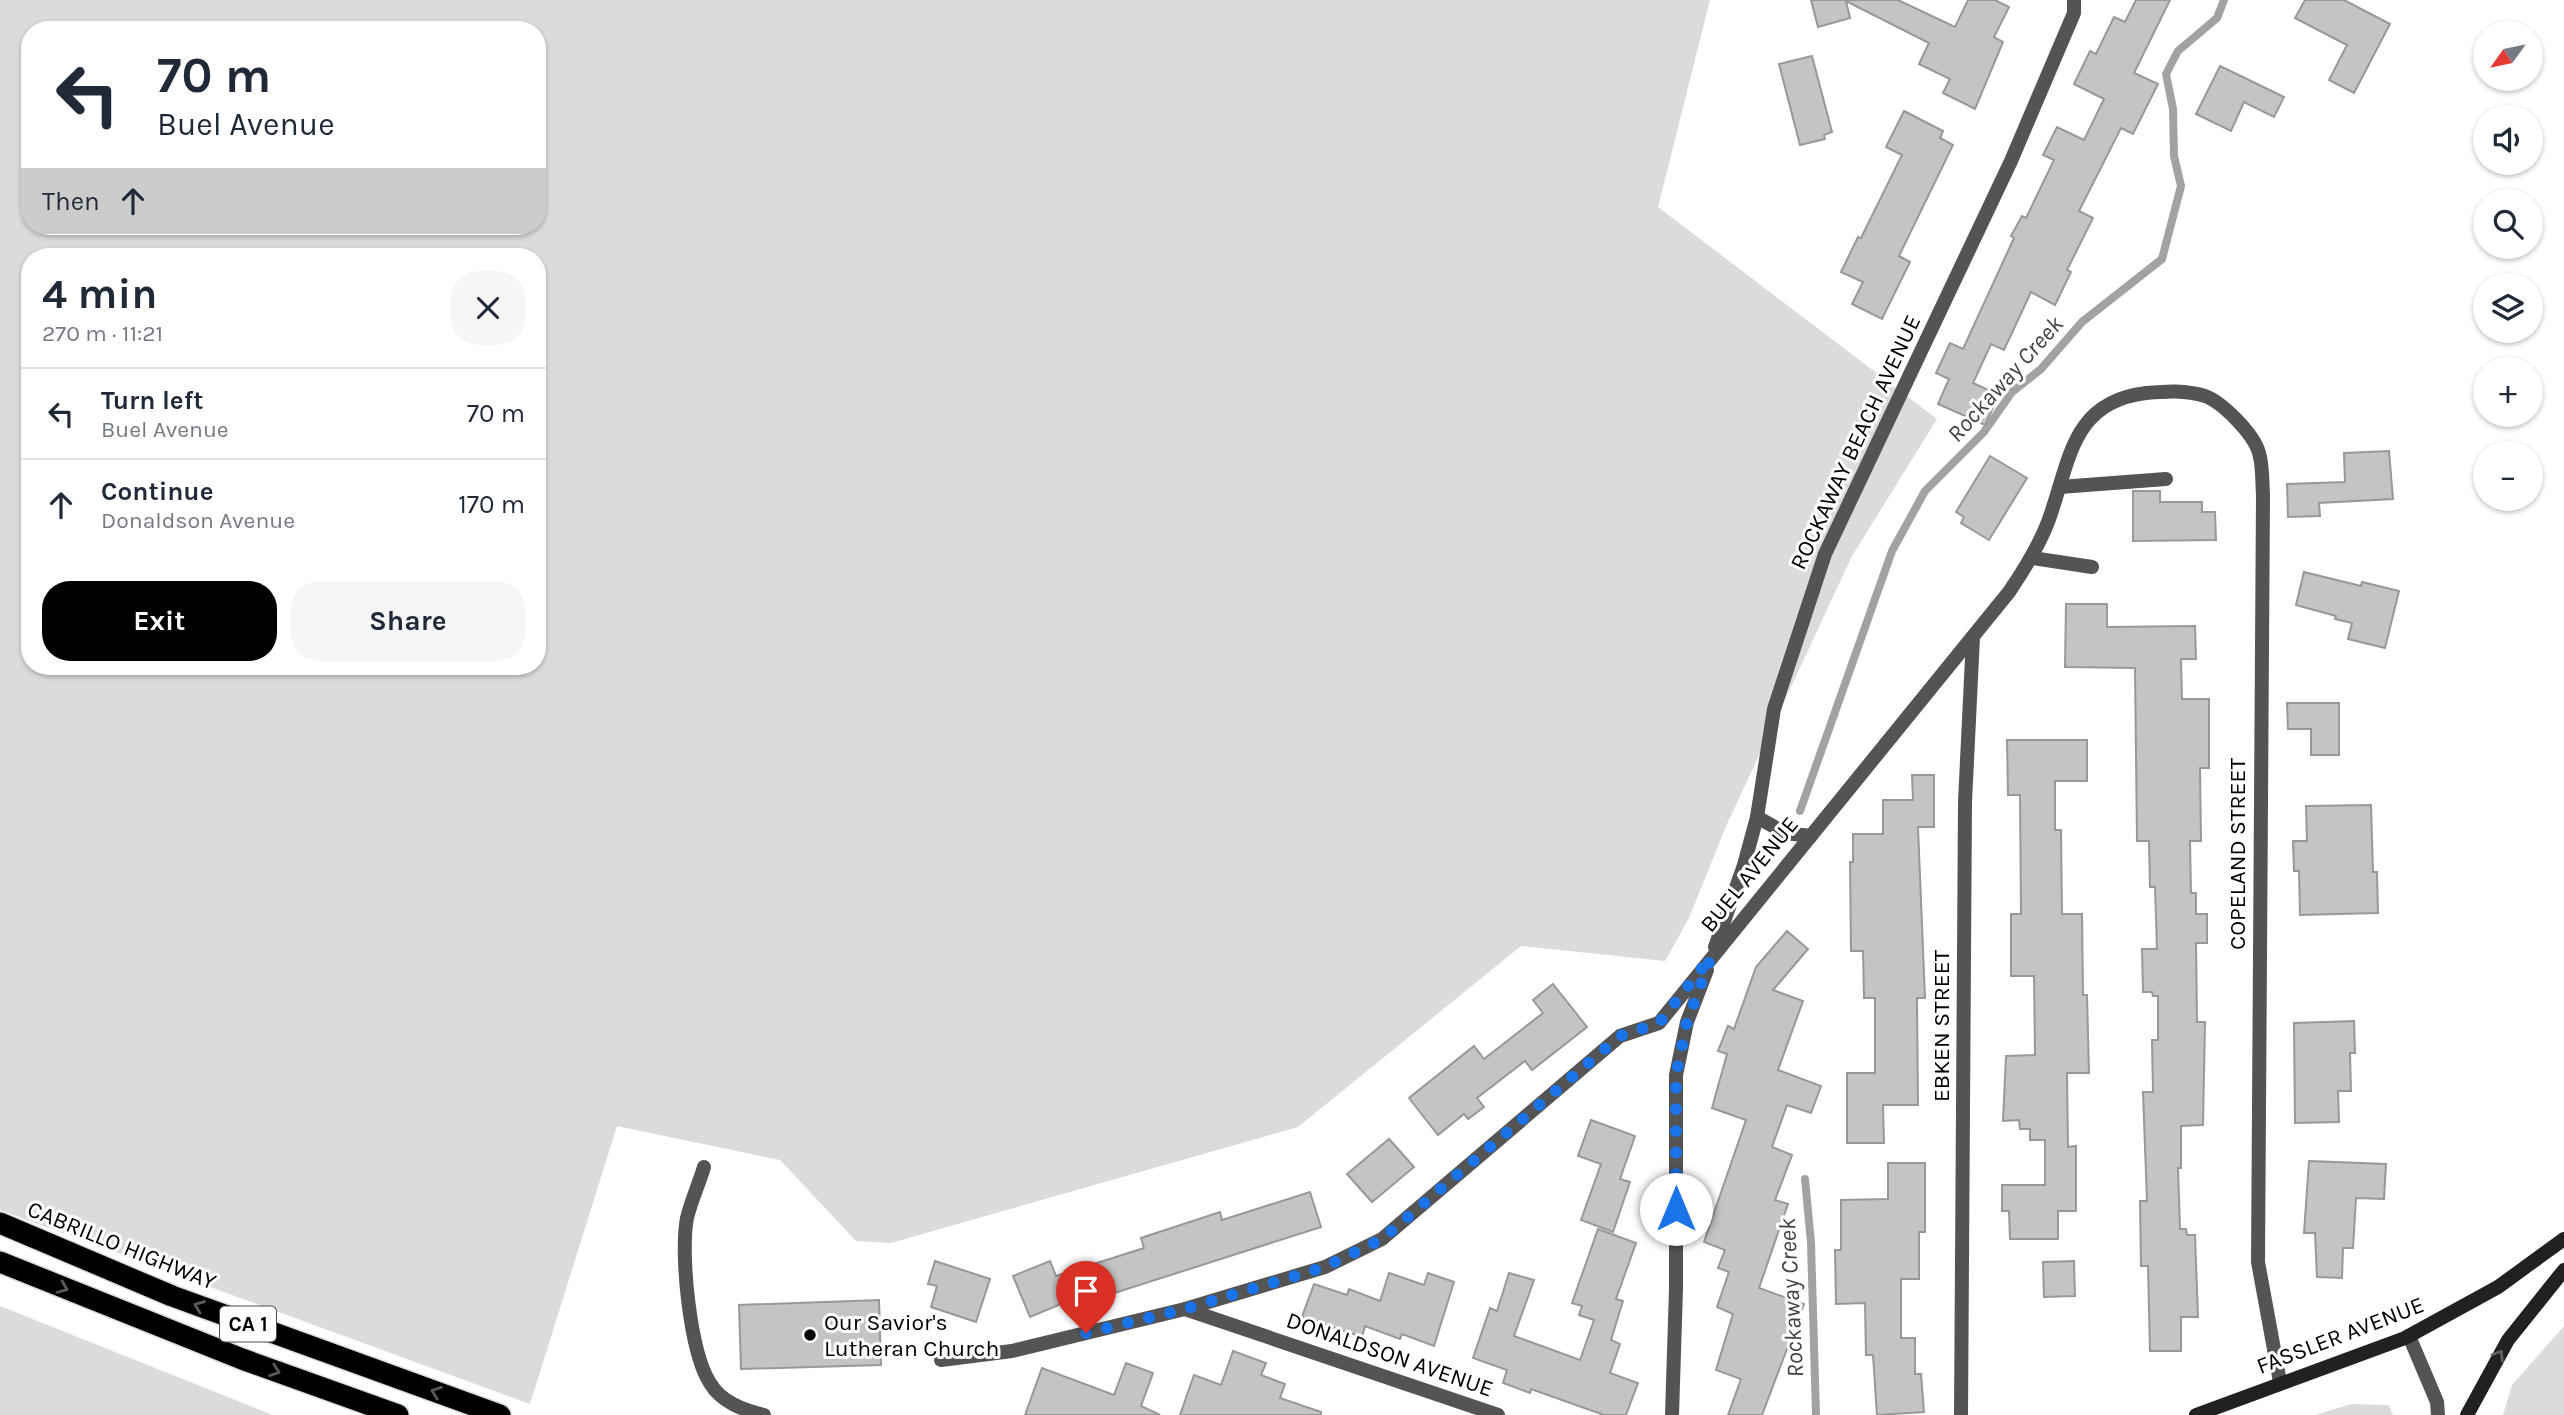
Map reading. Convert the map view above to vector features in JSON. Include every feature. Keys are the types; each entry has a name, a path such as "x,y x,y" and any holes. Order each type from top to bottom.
{"highway":[{"name":"CABRILLO HIGHWAY","path":"0,1223 172,1296 500,1415"},
{"name":"CA 1","path":"0,1262 194,1341 398,1415"}],"street":[{"name":"ROCKAWAY BEACH AVENUE","path":"1672,1415 1676,1289 1676,1075 1687,1022 1744,865 1757,817 1774,709 1825,554 2011,161 2074,13 2074,0"},
{"name":"COPELAND STREET","path":"2158,392 2188,391 2214,400 2234,417 2259,451 2263,495 2258,1262 2280,1382"},
{"name":"BUEL AVENUE","path":"1185,1309 1325,1267 1382,1239 1620,1036 1659,1023 1973,637 2032,558 2082,427 2095,414 2128,395 2158,392"},
{"path":"2060,487 2166,479"},
{"path":"2032,558 2092,567"},
{"name":"EBKEN STREET","path":"1961,1415 1965,802 1973,637"},
{"path":"1757,817 1785,833 1811,836"},
{"path":"704,1167 687,1218 684,1253 698,1350 709,1383 727,1402 764,1415"},
{"name":"FASSLER AVENUE","path":"2196,1415 2409,1336 2498,1287 2564,1239"},
{"path":"2467,1415 2508,1340 2564,1270"},
{"path":"941,1360 1012,1350 1185,1309"},
{"name":"DONALDSON AVENUE","path":"1185,1309 1498,1415"},
{"path":"2409,1336 2437,1402 2438,1415"}],"shaded area":[{"path":"0,0 1710,0 1658,207 1937,419 1852,556 1727,824 1689,918 1665,961 1521,946 1298,1127 891,1243 856,1241 780,1160 617,1126 530,1404 0,1210"},
{"path":"0,1306 273,1415 0,1415"},
{"path":"2564,1326 2564,1415 2503,1415 2512,1385"},
{"path":"2351,1404 2389,1405 2393,1415 2315,1415"}],"building":[{"path":"1811,0 1898,0 1955,27 1968,0 1995,0 2009,7 1994,37 2003,42 1975,109 1943,93 1950,79 1919,64 1929,43 1846,1 1850,18 1818,27"},
{"path":"2136,0 2170,0 2134,73 2158,84 2133,134 2121,128 2079,211 2093,218 2067,270 2071,272 2055,305 2031,292 2004,350 1991,344 1973,383 1999,395 1985,425 1938,404 1949,379 1936,373 1950,343 1963,349 2014,238 2011,236 2022,216 2026,218 2054,160 2043,155 2057,127 2084,140 2104,99 2074,84 2090,51 2096,54 2114,17 2125,22"},
{"path":"2305,0 2344,0 2390,24 2354,93 2329,80 2347,45 2295,18"},
{"path":"1812,56 1832,132 1824,135 1825,139 1800,145 1779,64"},
{"path":"2220,66 2284,97 2274,117 2244,102 2231,131 2196,114"},
{"path":"1904,111 1943,131 1940,138 1953,145 1899,256 1910,262 1882,319 1852,304 1863,282 1841,272 1902,155 1886,147"},
{"path":"2389,451 2393,499 2319,503 2320,516 2288,517 2287,484 2345,482 2344,453"},
{"path":"1990,456 2027,478 1989,540 1961,523 1964,517 1956,512"},
{"path":"2133,491 2160,491 2160,502 2202,502 2202,512 2215,512 2216,540 2133,541"},
{"path":"2304,572 2361,586 2362,582 2399,591 2385,648 2348,639 2352,623 2296,605"},
{"path":"2066,604 2107,604 2107,627 2195,626 2196,659 2181,659 2182,699 2209,699 2209,768 2200,768 2201,841 2190,841 2191,893 2196,893 2196,914 2207,914 2207,943 2196,943 2197,1022 2205,1022 2203,1125 2181,1126 2181,1168 2178,1168 2180,1229 2186,1229 2187,1235 2195,1235 2198,1317 2181,1317 2181,1351 2150,1351 2148,1266 2141,1266 2140,1201 2147,1201 2143,1092 2153,1092 2152,1040 2158,1040 2158,996 2153,996 2152,992 2143,992 2142,949 2157,949 2155,887 2150,887 2149,841 2137,841 2135,668 2065,667"},
{"path":"2287,703 2339,703 2339,755 2311,755 2311,729 2288,729"},
{"path":"2007,740 2087,740 2087,781 2055,781 2055,830 2061,830 2062,914 2082,914 2083,995 2087,995 2089,1073 2067,1073 2068,1147 2076,1146 2076,1211 2058,1211 2058,1239 2010,1239 2009,1211 2002,1211 2002,1185 2045,1185 2045,1140 2030,1140 2030,1129 2020,1129 2019,1120 2003,1121 2006,1056 2035,1055 2034,976 2011,976 2011,914 2021,914 2020,795 2008,795"},
{"path":"1912,775 1934,775 1934,827 1918,827 1925,998 1917,998 1918,1105 1883,1105 1884,1143 1847,1143 1847,1073 1875,1073 1875,998 1864,998 1863,951 1851,951 1850,862 1853,862 1853,834 1883,834 1883,800 1913,800"},
{"path":"2371,805 2373,872 2377,872 2378,913 2300,915 2299,871 2294,871 2293,841 2307,841 2306,806"},
{"path":"1787,931 1808,949 1773,990 1803,1001 1778,1070 1821,1086 1811,1113 1787,1105 1772,1147 1792,1155 1775,1200 1788,1204 1759,1288 1804,1304 1762,1415 1728,1415 1741,1379 1716,1370 1733,1314 1717,1307 1729,1272 1718,1268 1725,1250 1704,1242 1746,1120 1712,1108 1727,1054 1718,1051 1728,1026 1734,1029 1756,967"},
{"path":"1553,984 1587,1027 1532,1070 1525,1061 1477,1098 1484,1107 1468,1119 1464,1114 1438,1135 1409,1098 1474,1046 1484,1059 1543,1013 1533,1000"},
{"path":"2354,1021 2355,1053 2350,1053 2351,1091 2338,1091 2339,1122 2295,1123 2294,1023"},
{"path":"1591,1120 1635,1136 1620,1179 1630,1182 1613,1232 1581,1220 1601,1164 1578,1156"},
{"path":"1389,1139 1414,1167 1372,1202 1347,1174"},
{"path":"2309,1161 2386,1164 2384,1199 2356,1198 2353,1248 2343,1248 2342,1278 2317,1277 2315,1233 2304,1233"},
{"path":"1888,1163 1925,1163 1925,1232 1919,1232 1919,1279 1901,1279 1901,1338 1915,1338 1915,1374 1921,1374 1924,1412 1877,1415 1873,1355 1866,1355 1865,1303 1836,1304 1835,1250 1841,1250 1841,1200 1888,1199"},
{"path":"1310,1192 1321,1227 1080,1304 1078,1297 1030,1317 1013,1276 1050,1261 1056,1276 1144,1248 1141,1238 1220,1212 1222,1220"},
{"path":"1598,1229 1636,1243 1616,1299 1623,1301 1611,1340 1620,1344 1610,1373 1638,1383 1626,1415 1604,1415 1531,1389 1530,1393 1503,1383 1507,1370 1473,1358 1490,1308 1497,1311 1509,1273 1534,1280 1514,1336 1580,1360 1594,1320 1579,1315 1582,1306 1572,1303"},
{"path":"935,1261 990,1279 976,1322 931,1307 937,1286 928,1284"},
{"path":"2074,1261 2075,1296 2044,1297 2043,1262"},
{"path":"1389,1273 1424,1285 1428,1273 1454,1282 1434,1346 1402,1334 1400,1339 1365,1326 1362,1337 1302,1317 1314,1284 1347,1295 1349,1289 1380,1301"},
{"name":"Our Savior's Lutheran Church","path":"879,1300 881,1365 741,1369 739,1305"},
{"path":"1233,1351 1266,1363 1261,1375 1285,1384 1280,1398 1321,1412 1321,1415 1180,1415 1194,1375 1221,1385"},
{"path":"1126,1363 1153,1373 1141,1406 1160,1415 1025,1415 1042,1368 1114,1395"}],"waterway":[{"name":"Rockaway Creek","path":"1800,811 1892,551 1925,491 1984,432 2012,392 2041,369 2082,322 2162,259 2181,186 2174,156 2173,109 2166,74 2178,51 2217,18 2224,0"},
{"name":"Rockaway Creek","path":"1805,1179 1811,1243 1816,1415"}],"place":[{"name":"Our Savior's Lutheran Church","path":"810,1335"}],"route":[{"path":"1086,1333 1185,1309 1325,1267 1382,1239 1620,1036 1659,1023 1711,957 1687,1022 1676,1075 1676,1209"}]}
